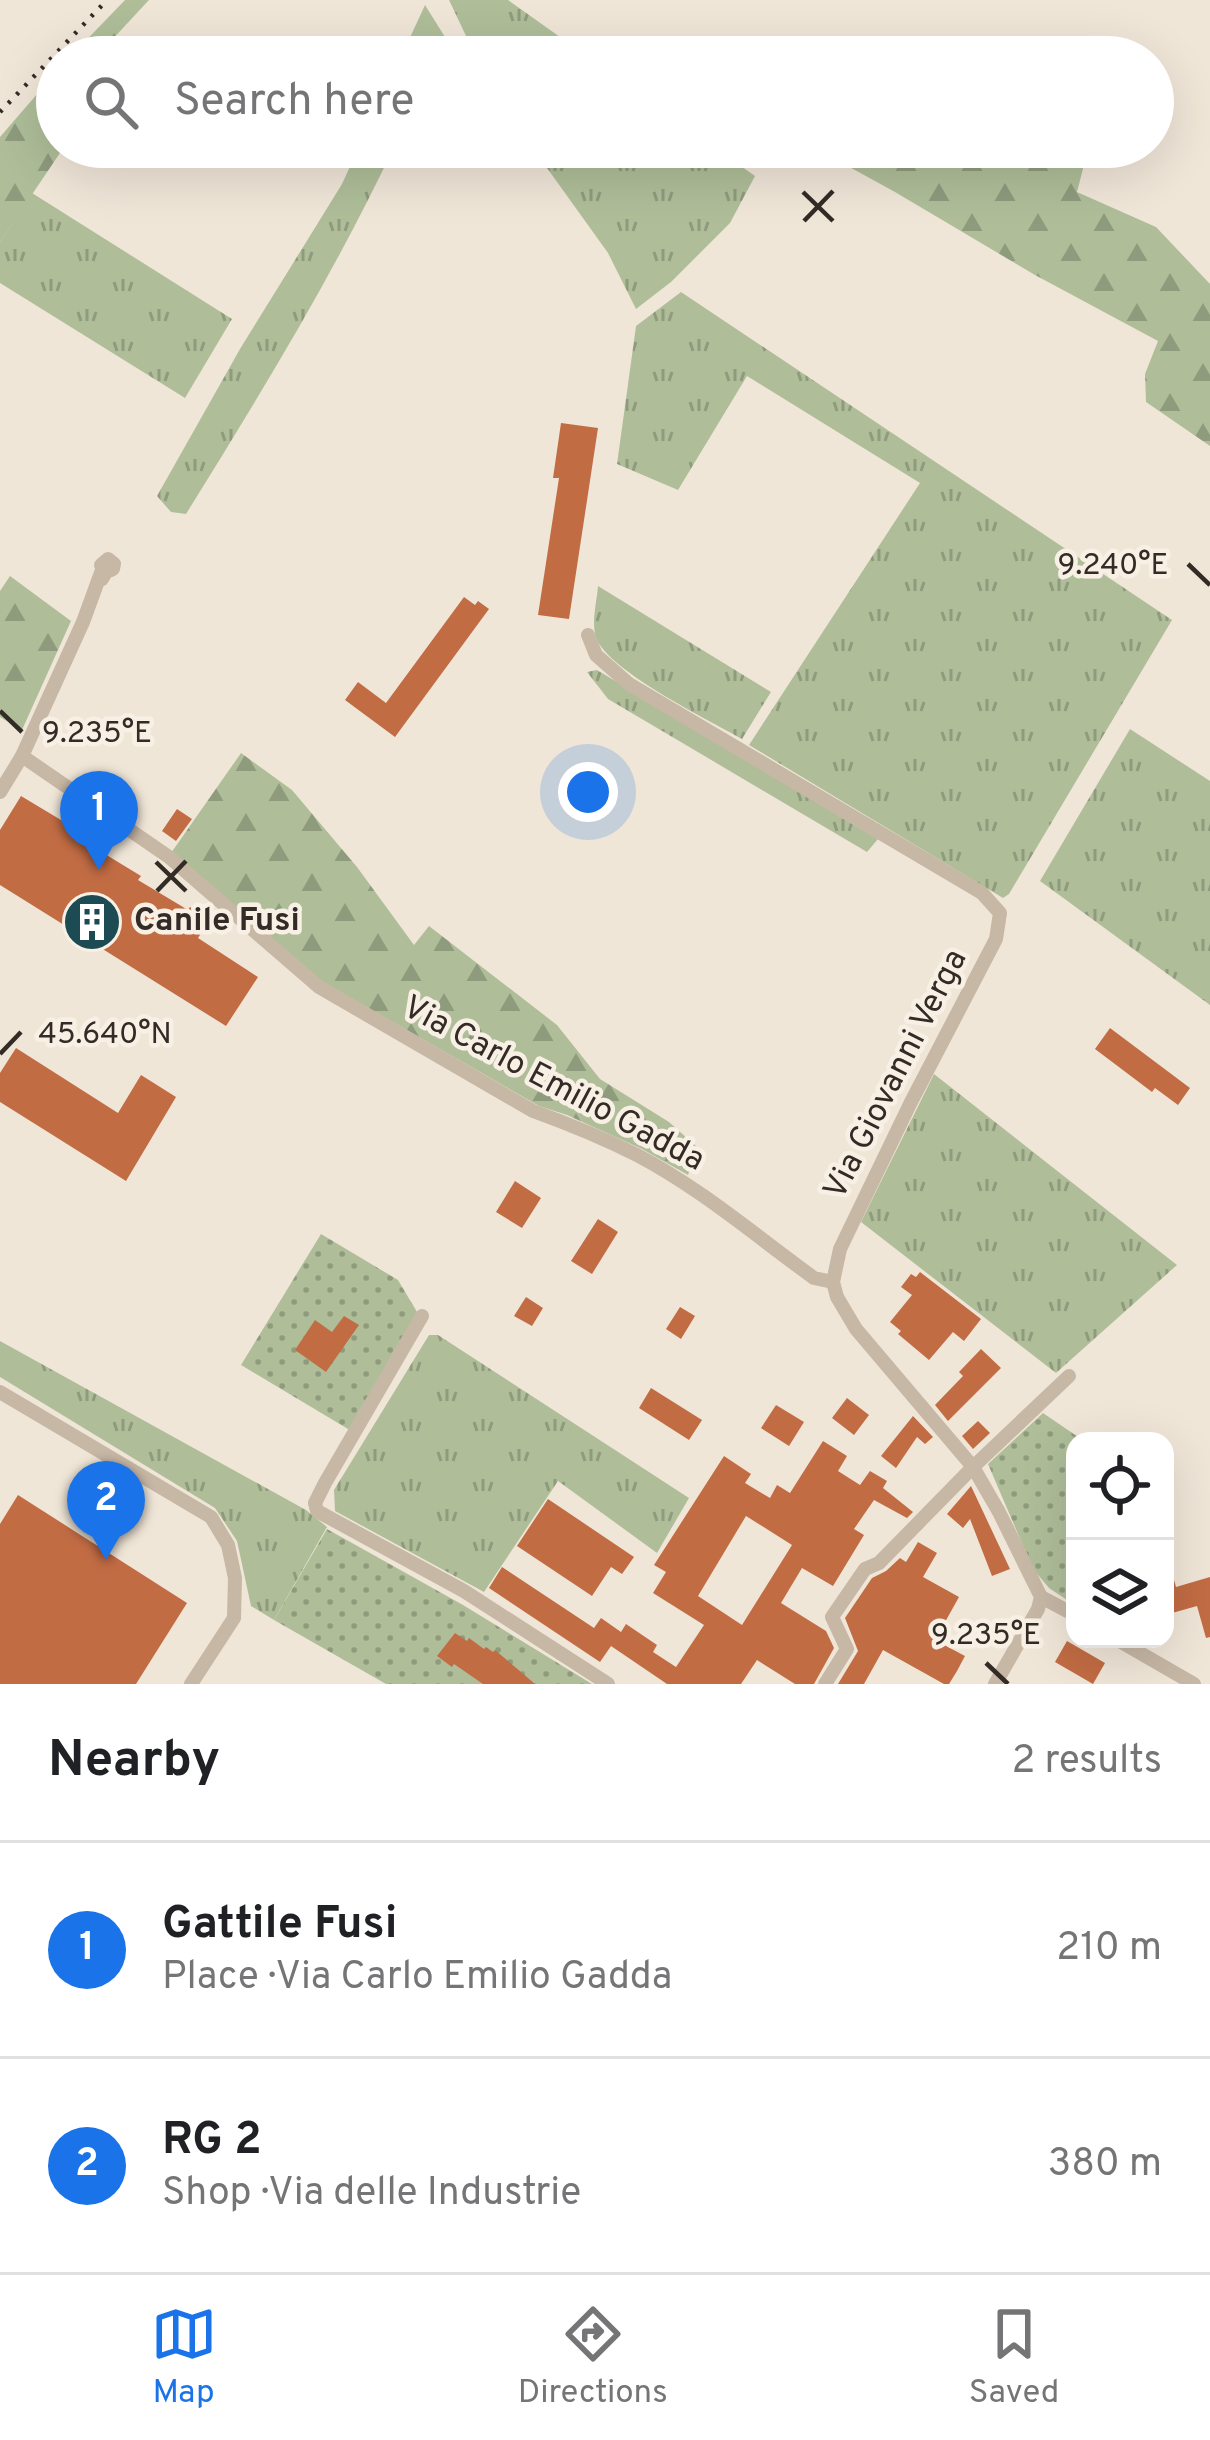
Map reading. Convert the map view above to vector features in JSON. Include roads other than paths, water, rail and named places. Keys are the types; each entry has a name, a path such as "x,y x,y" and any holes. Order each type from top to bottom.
{"street":[{"path":"0,792 22,755 109,563"},
{"name":"Via Giovanni Verga","path":"588,635 596,655 629,684 982,893 1000,913 996,939 840,1249 833,1282"},
{"name":"Via Carlo Emilio Gadda","path":"22,755 169,857 319,987 533,1111 638,1156 686,1184 814,1278 833,1282"},
{"path":"833,1282 856,1329 973,1467 1041,1597 1066,1611"},
{"path":"422,1316 325,1483 317,1511 464,1591 608,1684"},
{"path":"825,1684 847,1649 832,1617 865,1569 880,1563 1069,1376"},
{"path":"0,1392 211,1517 228,1545 235,1578 234,1618 191,1684"},
{"path":"995,1684 1041,1597"},
{"path":"1132,1648 1194,1684"}],"railway":[{"path":"73,36 107,0"},
{"path":"0,112 36,74"}],"place":[{"name":"Gattile Fusi","path":"99,870"},
{"name":"Canile Fusi","path":"92,922"},
{"name":"RG 2","path":"106,1560"}]}
